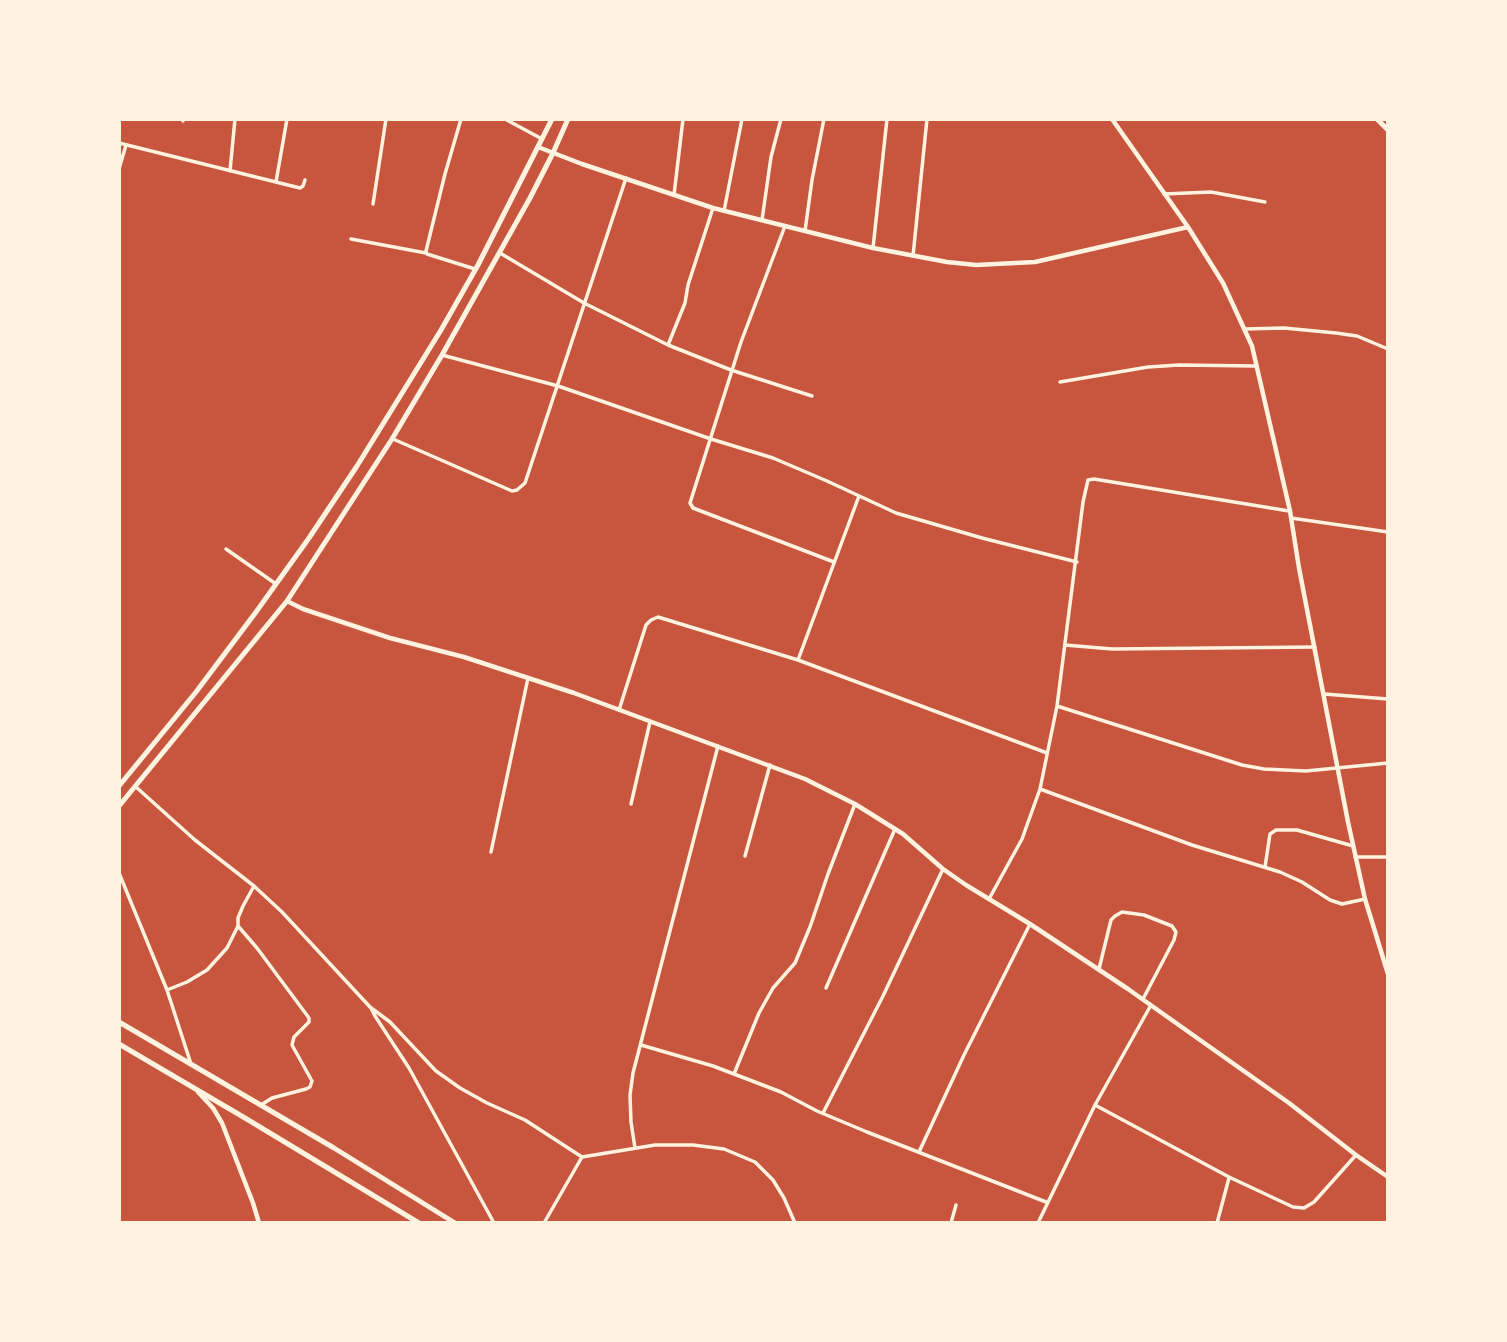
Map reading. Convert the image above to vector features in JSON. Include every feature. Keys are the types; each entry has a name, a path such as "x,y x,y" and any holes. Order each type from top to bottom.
{"main road":[{"path":"119,786 196,692 276,584 357,466 441,330 552,119"},
{"path":"119,807 287,601 392,439 442,355 500,253 568,119"},
{"path":"1377,119 1388,131"},
{"path":"119,1022 455,1223"},
{"path":"119,1044 419,1223"}],"street":[{"path":"230,171 235,119"},
{"path":"276,182 287,119"},
{"path":"373,204 386,119"},
{"path":"426,253 461,119"},
{"path":"505,119 542,139"},
{"path":"674,195 683,119"},
{"path":"724,211 741,119"},
{"path":"762,222 771,156 781,119"},
{"path":"806,231 812,180 824,119"},
{"path":"873,248 887,119"},
{"path":"913,256 927,119"},
{"path":"1112,119 1188,227 1223,283 1245,329 1258,366 1290,511 1336,768 1355,858 1388,974"},
{"path":"119,143 300,188 305,180"},
{"path":"119,169 126,145"},
{"path":"538,147 674,195 762,222 947,262 976,265 1020,264 1062,257 1188,227"},
{"path":"392,439 512,491 525,482 626,178"},
{"path":"1164,194 1212,192 1265,202"},
{"path":"668,345 685,303 688,285 713,208"},
{"path":"785,226 731,370 692,496 691,507 834,562"},
{"path":"351,239 426,253 475,269"},
{"path":"500,253 584,303 668,345 731,370 812,396"},
{"path":"1245,329 1283,328 1336,333 1357,336 1388,349"},
{"path":"442,355 558,386 773,458 896,513 1077,562"},
{"path":"1060,382 1148,367 1258,366"},
{"path":"989,899 1022,839 1040,789 1057,706 1087,484 1091,479 1290,511"},
{"path":"798,660 859,496"},
{"path":"1291,518 1388,532"},
{"path":"226,549 276,584"},
{"path":"287,601 303,609 390,638 464,657 619,710 770,765 855,804 895,829 966,885 1143,999 1388,1177"},
{"path":"619,710 646,625 658,617 798,660 1047,753"},
{"path":"1066,645 1112,649 1315,647"},
{"path":"491,852 528,678"},
{"path":"1323,694 1388,699"},
{"path":"1057,706 1242,765 1282,771 1388,763"},
{"path":"631,804 650,722"},
{"path":"635,1148 630,1095 633,1073 718,746"},
{"path":"745,856 770,765"},
{"path":"136,787 194,840 254,886 282,912 370,1007 390,1022 430,1066 460,1088 525,1120 582,1157 655,1145 693,1145 724,1149 755,1162 773,1180 795,1223"},
{"path":"1040,789 1302,881 1330,900 1342,904 1365,899"},
{"path":"734,1074 759,1013 773,988 795,963 855,804"},
{"path":"826,988 895,829"},
{"path":"1265,867 1270,834 1276,830 1297,830 1353,846"},
{"path":"1355,858 1388,856"},
{"path":"823,1113 883,996 943,869"},
{"path":"119,873 167,990 191,1066"},
{"path":"167,990 207,970 227,947 238,926 240,912 254,886"},
{"path":"1099,969 1111,920 1115,916 1122,912 1144,915 1172,926 1176,932 1174,940 1143,999"},
{"path":"919,1152 1030,924"},
{"path":"238,926 310,1020 294,1037 292,1045 311,1077 312,1084 306,1089 272,1098 260,1106"},
{"path":"1038,1223 1095,1105 1151,1005"},
{"path":"370,1007 409,1068 494,1223"},
{"path":"641,1045 713,1066 781,1092 823,1113 1046,1202"},
{"path":"196,1090 213,1108 222,1123 259,1223"},
{"path":"1095,1105 1229,1177 1293,1207 1304,1208 1314,1202 1356,1155"},
{"path":"544,1223 582,1157"},
{"path":"1217,1223 1229,1177"},
{"path":"951,1223 956,1205"}]}
